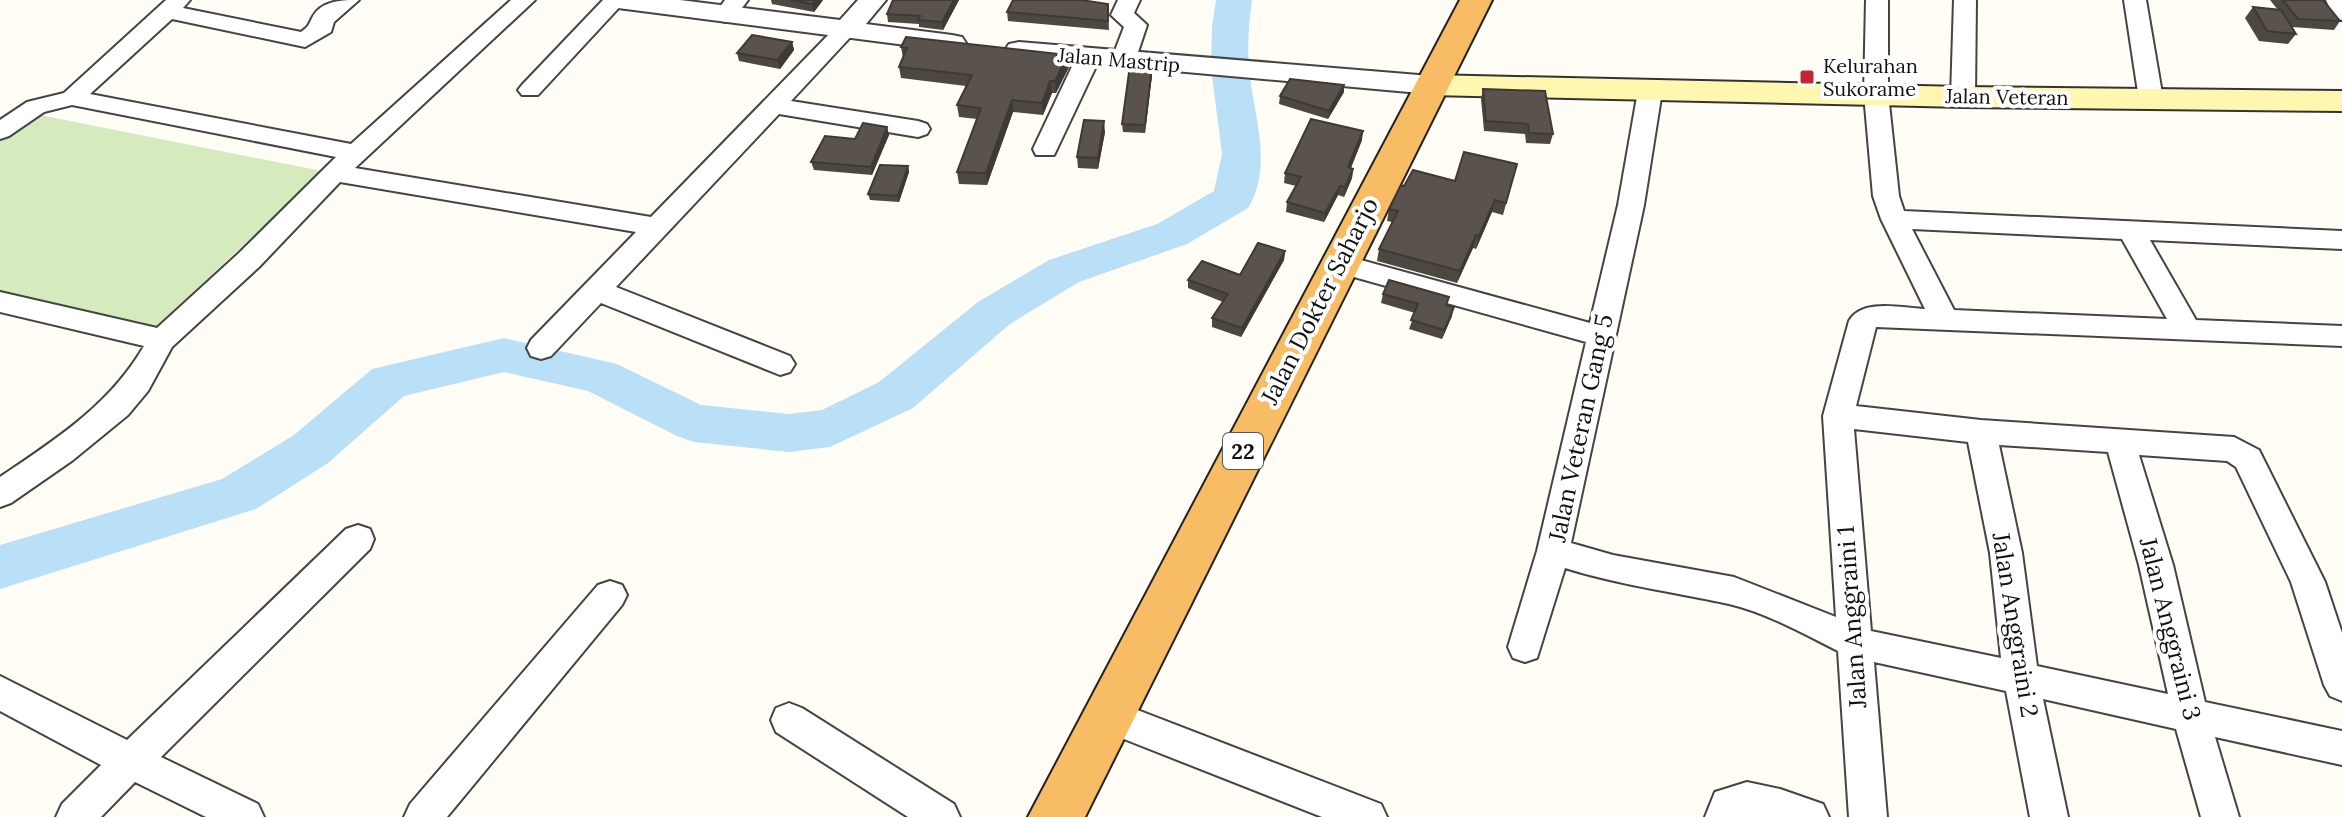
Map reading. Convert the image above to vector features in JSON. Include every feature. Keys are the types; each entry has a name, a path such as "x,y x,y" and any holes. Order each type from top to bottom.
{"highway":[{"name":"22","path":"1431,85 1476,0"},
{"name":"Jalan Dokter Saharjo","path":"1056,817 1431,85"}],"main road":[{"name":"Jalan Veteran","path":"1431,85 2339,104"}],"street":[{"path":"72,98 172,5 305,40 323,27 322,20 348,0"},
{"path":"0,494 62,451 117,407 138,383 162,340 249,260 344,163 524,0"},
{"path":"530,90 617,0"},
{"name":"Jalan Mastrip","path":"617,0 731,7 845,31 1088,58 1431,85"},
{"path":"541,348 873,0"},
{"path":"1123,61 1136,25 1122,15 1129,0"},
{"path":"1877,0 1876,94 1886,196 1894,219 1945,321 2342,336"},
{"path":"1963,97 1965,0"},
{"path":"2135,0 2151,99"},
{"path":"2337,0 2342,13"},
{"path":"1045,149 1088,58"},
{"name":"Jalan Veteran Gang 5","path":"1650,91 1631,205 1553,551 1613,569 1734,591 1800,616 1853,642 2342,748"},
{"path":"0,131 36,107 72,98 344,163 658,227"},
{"path":"773,106 918,129"},
{"path":"1894,219 2342,240"},
{"path":"2131,231 2188,330"},
{"path":"1339,263 1600,336"},
{"path":"597,290 780,364"},
{"path":"0,302 162,340"},
{"name":"Jalan Anggraini 1","path":"1868,817 1838,416 1863,321 1870,317 1945,321"},
{"path":"1838,416 1981,432 2234,449 2248,459 2308,582 2342,685"},
{"name":"Jalan Anggraini 2","path":"1981,432 2006,553 2021,678 2049,817"},
{"name":"Jalan Anggraini 3","path":"2120,441 2156,565 2191,717 2220,817"},
{"path":"75,817 358,539"},
{"path":"1525,647 1553,551"},
{"path":"423,817 610,595"},
{"path":"0,692 43,718 245,817"},
{"path":"1109,716 1367,817"},
{"path":"789,720 941,817"},
{"path":"1724,817 1728,805 1737,800 1750,800 1810,817"}],"green space":[{"path":"35,114 322,171 153,330 0,295 0,140"}],"building":[{"path":"791,0 815,0 812,4"},
{"path":"893,0 954,0 942,22 918,20 920,16 887,14"},
{"path":"1013,0 1081,0 1108,4 1108,21 1007,12"},
{"path":"2283,0 2323,0 2340,21 2298,19"},
{"path":"2253,7 2281,10 2296,34 2267,31"},
{"path":"752,35 792,42 777,60 737,53"},
{"path":"906,37 1068,55 1055,81 1050,81 1042,103 1012,100 986,173 957,172 981,108 957,105 972,75 899,67 907,48 901,47"},
{"path":"1130,65 1152,67 1145,125 1122,124"},
{"path":"1290,79 1344,85 1329,111 1280,96"},
{"path":"1483,89 1545,91 1553,134 1529,133 1528,124 1486,121"},
{"path":"1311,119 1363,131 1348,167 1353,169 1345,187 1340,186 1325,213 1287,202 1301,177 1285,173"},
{"path":"1084,120 1104,121 1098,158 1077,157"},
{"path":"863,123 887,127 871,167 811,162 825,136 855,139"},
{"path":"1464,152 1517,164 1506,203 1495,200 1460,271 1379,249 1398,211 1389,209 1413,170 1455,181"},
{"path":"880,165 908,166 898,196 868,194"},
{"path":"1258,243 1285,251 1242,328 1212,318 1228,294 1188,280 1202,261 1240,275"},
{"path":"1389,280 1449,297 1446,305 1454,307 1444,330 1411,320 1418,304 1383,294"}],"waterway":[{"path":"0,567 238,495 311,449 389,382 504,355 600,376 694,423 789,433 830,428 896,395 994,313 1064,271 1172,234 1233,198 1242,154 1230,68 1230,27 1234,0"}],"place":[{"name":"Kelurahan Sukorame","path":"1807,77"}]}
